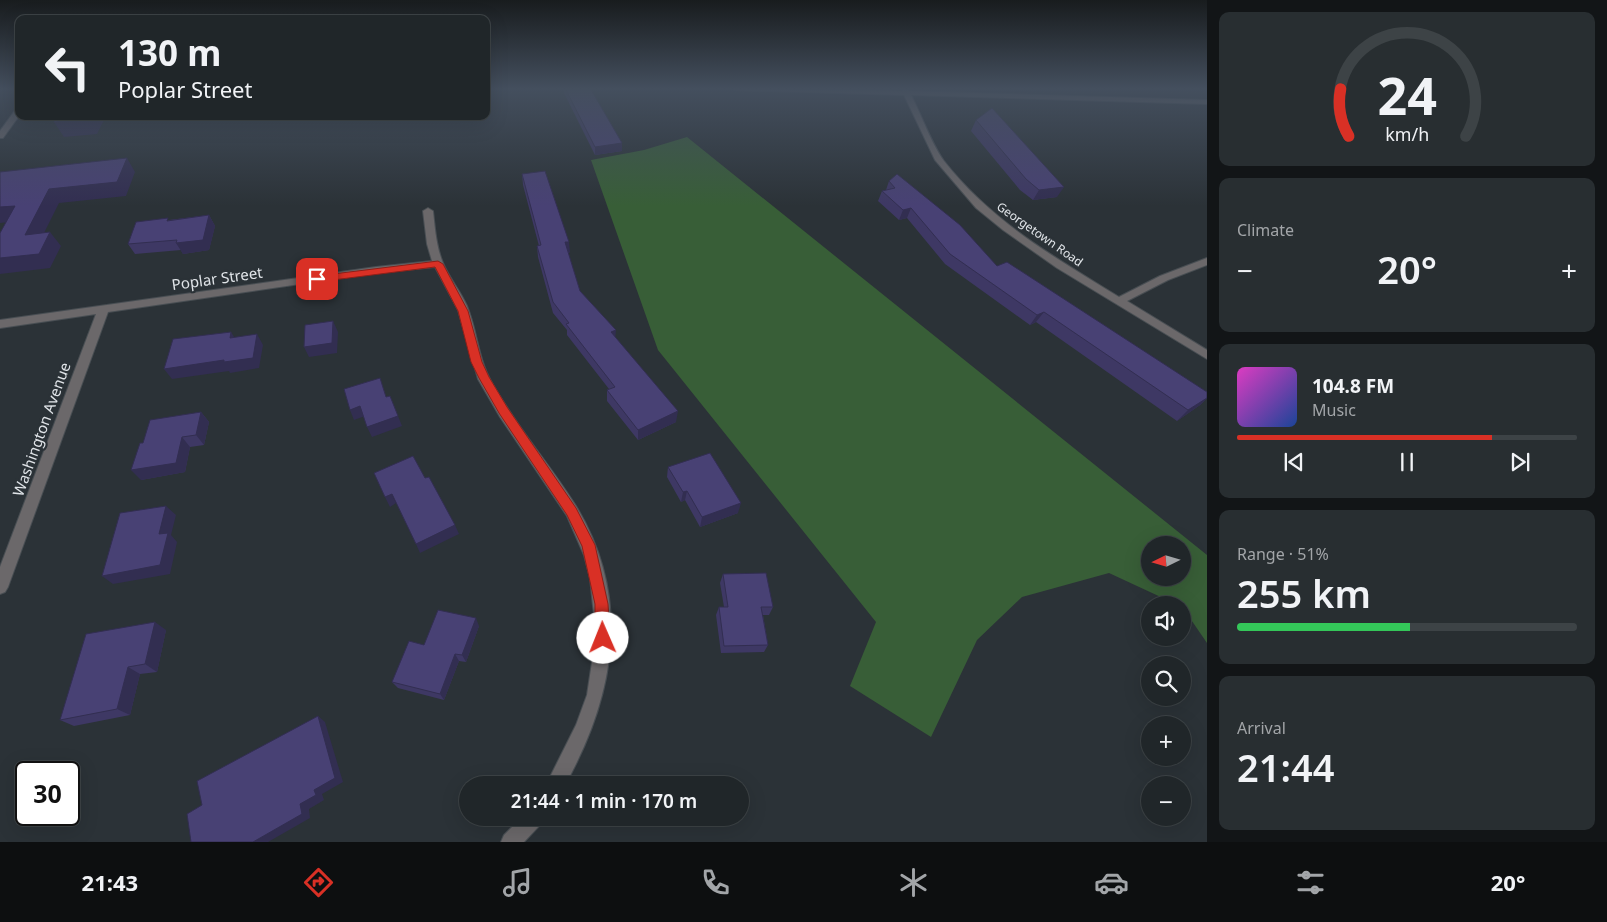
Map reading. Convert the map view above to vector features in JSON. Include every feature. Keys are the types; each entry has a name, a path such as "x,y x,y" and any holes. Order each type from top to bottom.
{"street":[{"name":"Georgetown Road","path":"923,127 939,160 979,206 1023,240 1207,356"},
{"path":"428,212 431,239 438,264 463,311 477,362 484,378 503,410 572,512 594,562 602,604 603,627 600,673 587,720 560,776"},
{"path":"1119,301 1164,278 1207,261"},
{"name":"Poplar Street","path":"0,324 376,270 438,264"},
{"name":"Washington Avenue","path":"0,587 103,310"},
{"path":"511,842 526,826"}],"green space":[{"path":"687,137 1183,536 1141,536 1141,586 1191,586 1191,542 1207,555 1207,643 1191,620 1191,596 1159,596 1109,573 1022,597 977,640 931,737 850,686 876,622 658,350 591,160 644,150"}],"building":[{"path":"585,127 613,127 622,143 595,147"},
{"path":"982,127 1010,127 1064,187 1039,190 1026,179"},
{"path":"127,158 117,182 49,189 25,235 50,232 39,254 0,258 0,233 15,206 0,207 0,172"},
{"path":"545,171 569,242 565,242 580,291 616,330 611,332 678,411 638,430 607,390 615,387 566,324 569,323 553,302 537,246 541,245 522,174"},
{"path":"897,174 960,225 997,266 1007,262 1207,392 1207,398 1188,410 1044,312 1037,315 950,254 911,208 903,210 882,191 895,188 889,181"},
{"path":"209,215 203,240 176,243 177,240 128,244 136,222 168,218 167,221"},
{"path":"333,321 332,343 304,347 305,325"},
{"path":"231,332 230,338 257,334 253,358 224,362 224,360 164,369 173,339"},
{"path":"380,378 386,397 390,396 398,416 367,427 360,406 350,410 344,389"},
{"path":"201,412 196,435 182,437 176,463 131,470 140,443 143,443 150,420"},
{"path":"710,453 741,503 702,517 687,491 683,492 668,467"},
{"path":"413,456 425,478 429,477 455,525 416,544 392,494 385,497 374,473"},
{"path":"166,506 159,534 168,533 160,565 102,576 120,513"},
{"path":"766,573 773,607 761,607 768,645 724,646 719,607 728,607 723,574"},
{"path":"438,610 476,618 462,655 455,654 440,694 392,682 409,641 424,645"},
{"path":"155,622 145,664 128,667 117,709 60,720 86,634"},
{"path":"318,716 335,778 314,790 316,795 300,804 302,814 253,842 191,842 187,814 202,805 197,781"}],"route":[{"path":"317,279 376,270 438,264 463,311 477,362 484,378 503,410 572,512 582,531 594,562 598,582 602,604 603,638"}]}
